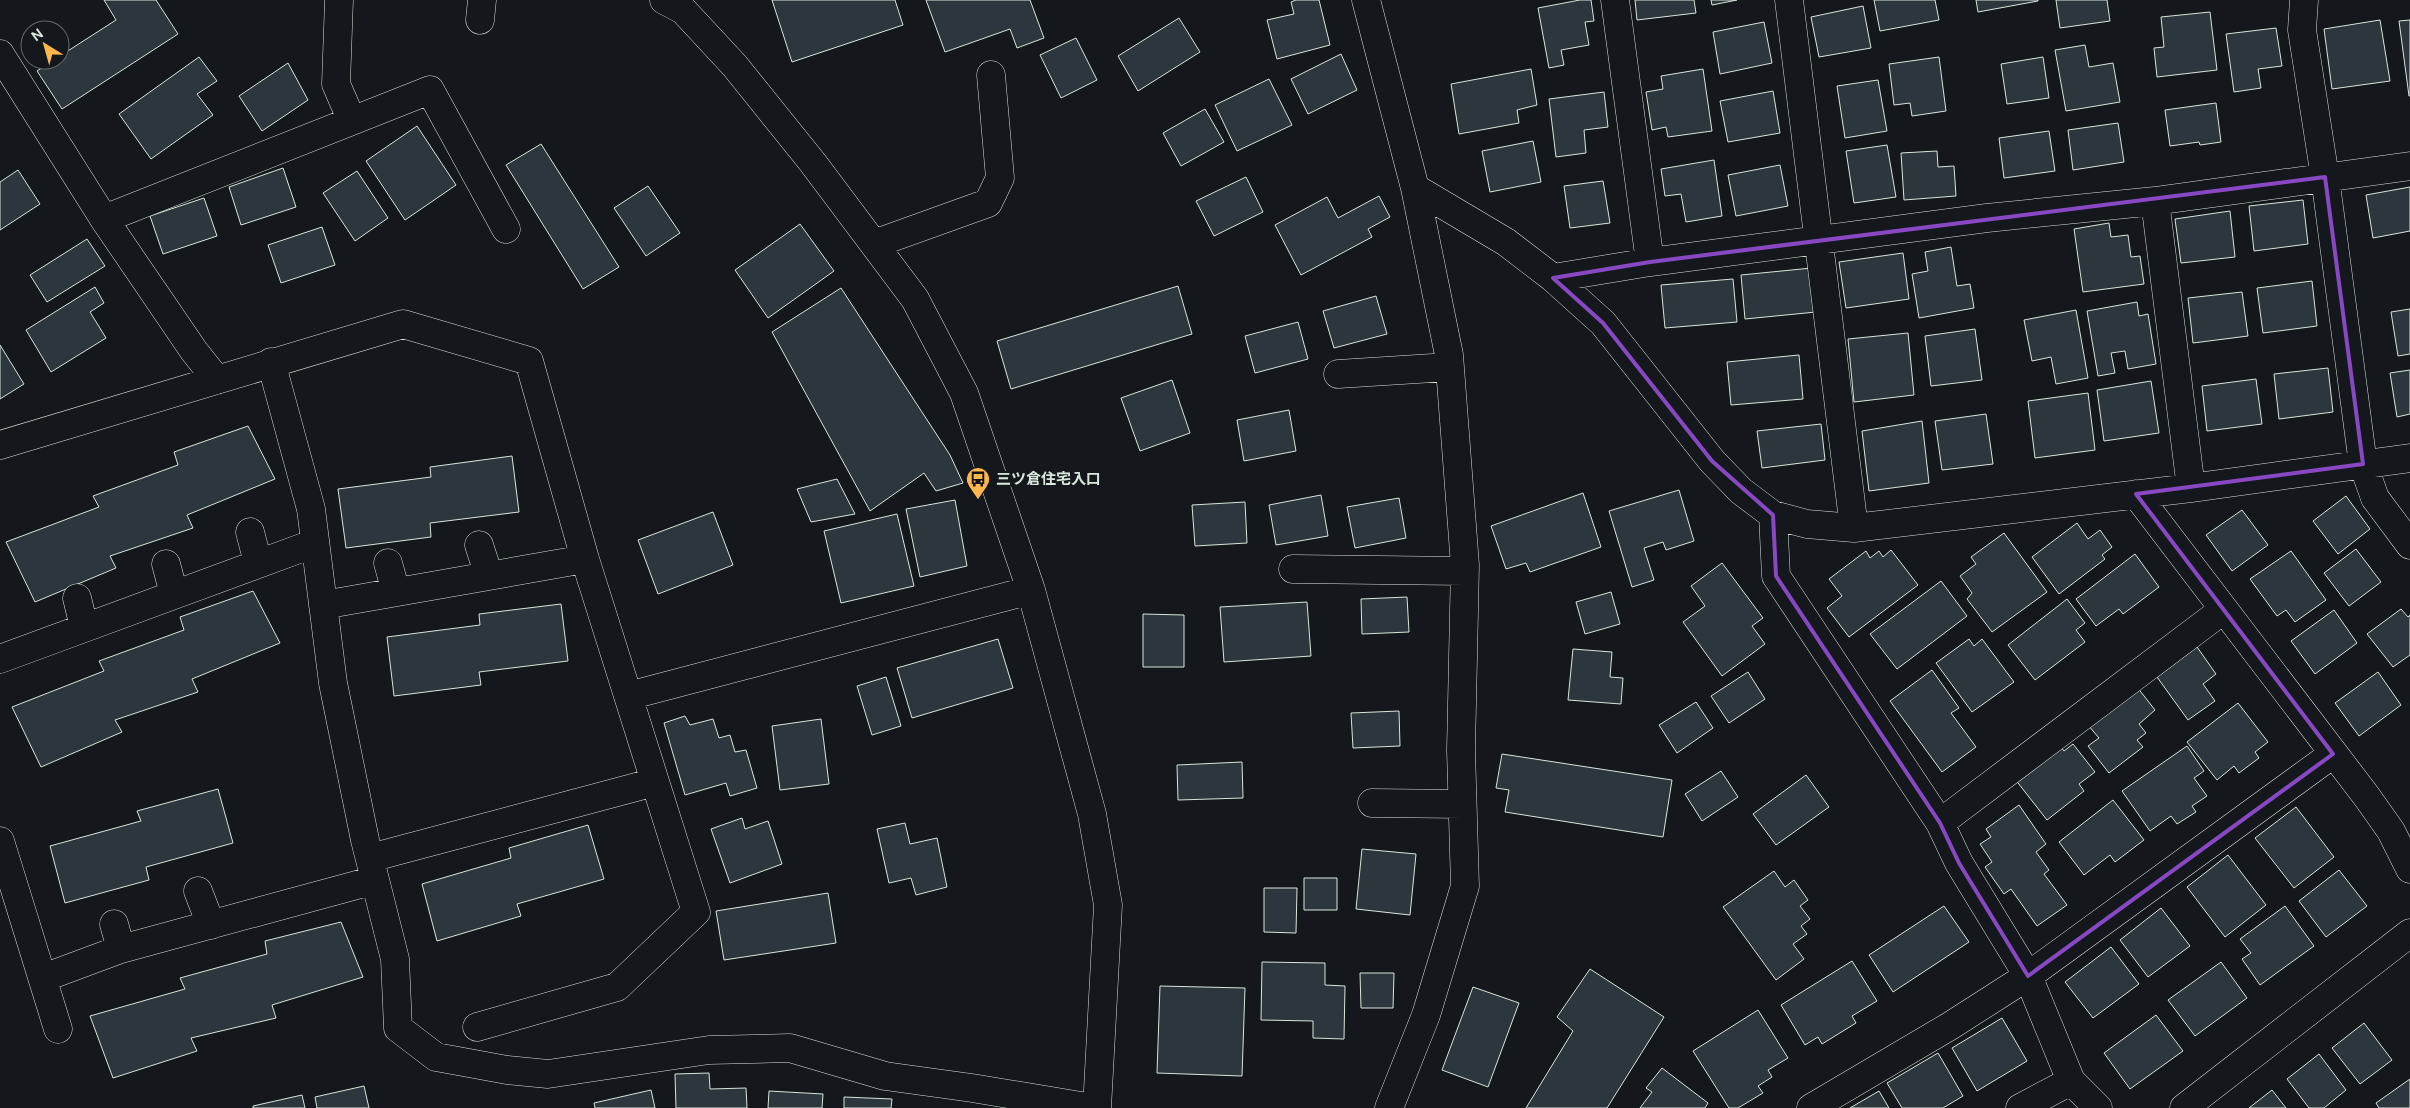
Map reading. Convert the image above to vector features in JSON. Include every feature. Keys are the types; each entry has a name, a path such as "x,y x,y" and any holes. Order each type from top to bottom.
{"street":[{"path":"339,0 336,84 352,121"},
{"path":"664,0 683,10 735,66 813,163 915,299 964,393 1031,590 1092,814 1108,905 1097,1108"},
{"path":"1366,0 1416,188 1449,367 1464,571 1462,804 1465,886 1426,1015 1388,1108"},
{"path":"1615,0 1650,262"},
{"path":"1789,0 1854,528"},
{"path":"2304,0 2302,30 2325,177 2363,464 2375,498 2410,544"},
{"path":"0,54 104,219 194,351 217,380"},
{"path":"874,244 988,202 1000,178 991,75"},
{"path":"104,219 430,90 506,229"},
{"path":"1553,278 1650,262 1987,218 2155,201 2410,166"},
{"path":"1416,188 1506,242 1553,278 1602,323 1712,461 1741,491 1773,515 1807,524 1854,528 2191,488 2410,458"},
{"path":"2155,201 2191,488"},
{"path":"0,445 271,362 403,324 529,361 585,559 696,912 617,988 477,1027"},
{"path":"271,362 311,509 333,683 372,869 395,959 398,1028 436,1058 507,1070 548,1074 709,1050 790,1048 885,1076 1093,1108"},
{"path":"1338,374 1449,367"},
{"path":"2136,494 2390,831 2410,869"},
{"path":"1773,515 1776,576 1940,822 1959,862 2028,976 2071,1081 2098,1108"},
{"path":"250,532 258,563"},
{"path":"0,659 315,543"},
{"path":"480,545 489,576"},
{"path":"323,605 585,559"},
{"path":"388,563 396,592"},
{"path":"166,564 174,594"},
{"path":"1293,569 1464,571"},
{"path":"628,696 1031,590"},
{"path":"77,598 84,627"},
{"path":"1940,822 2223,610"},
{"path":"1811,1108 1950,1026 2028,976 2333,754"},
{"path":"43,978 121,950 211,925 372,869 655,782"},
{"path":"1372,803 1462,804"},
{"path":"0,841 58,1029"},
{"path":"198,891 211,925"},
{"path":"114,924 121,950"},
{"path":"2184,1108 2410,933"},
{"path":"2020,1108 2071,1081"}],"highlighted area":[{"path":"2325,177 2363,464 2136,494 2333,754 2028,976 1959,863 1940,823 1776,576 1773,515 1712,461 1603,323 1553,278 1650,262"}],"building":[{"path":"104,0 156,0 178,34 62,109 37,71 70,70 70,50 116,20"},
{"path":"772,0 895,0 903,25 792,62"},
{"path":"926,0 1030,0 1044,38 1017,48 1010,29 945,52"},
{"path":"1296,0 1319,0 1330,45 1277,59 1267,20 1294,14 1291,2"},
{"path":"1580,0 1591,0 1594,21 1585,22 1589,45 1561,50 1564,65 1549,68 1538,8"},
{"path":"1635,0 1694,0 1696,13 1637,20"},
{"path":"1711,0 1737,0 1712,5"},
{"path":"1874,0 1935,0 1939,20 1880,31"},
{"path":"1976,0 2038,0 2038,1 1978,12"},
{"path":"2056,0 2107,0 2110,21 2060,28"},
{"path":"1863,6 1871,48 1819,57 1811,17"},
{"path":"2210,12 2217,70 2157,77 2154,48 2164,47 2161,17"},
{"path":"1179,18 1200,52 1138,91 1118,56"},
{"path":"2380,20 2390,81 2332,89 2324,29"},
{"path":"2410,20 2410,96 2409,96 2399,21"},
{"path":"1764,22 1772,63 1720,74 1713,32"},
{"path":"2276,28 2282,66 2258,69 2261,88 2234,92 2226,34"},
{"path":"1076,38 1097,80 1061,98 1040,55"},
{"path":"2085,45 2089,67 2113,63 2120,102 2066,111 2055,50"},
{"path":"1341,54 1357,90 1308,114 1291,79"},
{"path":"199,57 217,81 197,94 213,115 151,159 119,114"},
{"path":"1939,57 1946,111 1912,116 1910,103 1894,105 1889,64"},
{"path":"2043,57 2049,98 2007,104 2001,64"},
{"path":"288,63 308,100 262,131 239,96"},
{"path":"1531,69 1537,105 1517,110 1519,123 1459,134 1451,84"},
{"path":"1703,69 1712,131 1668,137 1666,127 1652,130 1646,92 1663,89 1661,76"},
{"path":"1269,79 1292,125 1237,151 1215,105"},
{"path":"1878,80 1887,131 1845,138 1837,86"},
{"path":"1773,91 1780,133 1728,142 1720,101"},
{"path":"1604,92 1608,127 1584,130 1586,153 1556,157 1549,99"},
{"path":"2216,103 2221,142 2200,145 2199,142 2170,146 2165,110"},
{"path":"1205,109 1224,142 1181,166 1163,133"},
{"path":"2118,123 2124,162 2073,170 2068,130"},
{"path":"417,126 456,185 405,220 366,161"},
{"path":"2049,131 2055,171 2004,178 1999,138"},
{"path":"1533,141 1541,182 1490,192 1482,151"},
{"path":"541,144 619,267 583,289 506,165"},
{"path":"1887,145 1896,197 1854,203 1846,151"},
{"path":"1937,151 1938,167 1954,166 1956,196 1904,200 1901,153"},
{"path":"1714,160 1722,216 1686,222 1681,194 1665,196 1661,169"},
{"path":"1780,165 1788,206 1736,216 1728,175"},
{"path":"283,168 296,207 241,225 229,187"},
{"path":"18,170 40,204 0,230 0,182"},
{"path":"357,171 388,218 355,241 323,193"},
{"path":"1246,177 1263,212 1214,236 1196,201"},
{"path":"1603,181 1610,223 1570,228 1564,186"},
{"path":"648,186 680,233 646,256 614,208"},
{"path":"2410,187 2410,231 2373,238 2366,195"},
{"path":"1379,196 1390,217 1368,229 1372,237 1301,275 1275,225 1327,197 1338,218"},
{"path":"204,198 217,236 163,254 150,216"},
{"path":"2303,200 2308,244 2254,251 2249,206"},
{"path":"2230,211 2235,257 2181,263 2175,219"},
{"path":"2109,223 2111,237 2128,235 2131,257 2140,256 2144,284 2083,292 2074,229"},
{"path":"800,224 834,271 768,318 735,270"},
{"path":"322,227 335,265 281,283 268,245"},
{"path":"87,239 105,266 47,302 30,275"},
{"path":"1951,247 1957,286 1970,284 1974,308 1919,318 1912,274 1928,271 1925,252"},
{"path":"1903,253 1909,299 1846,308 1839,262"},
{"path":"1812,268 1816,312 1745,319 1741,275"},
{"path":"1733,279 1737,322 1665,328 1661,285"},
{"path":"2312,281 2317,326 2263,333 2257,288"},
{"path":"1178,286 1192,334 1011,389 997,341"},
{"path":"95,287 104,303 90,312 106,338 51,372 26,330"},
{"path":"841,288 950,455 963,483 936,491 924,473 870,511 772,332"},
{"path":"2242,292 2248,336 2193,343 2188,298"},
{"path":"1376,296 1387,334 1334,348 1323,311"},
{"path":"2137,302 2139,316 2148,314 2156,364 2128,369 2125,351 2111,353 2115,373 2098,376 2087,311"},
{"path":"2410,309 2410,354 2398,356 2391,312"},
{"path":"2076,310 2088,378 2056,384 2051,357 2032,361 2024,320"},
{"path":"1298,322 1308,359 1255,373 1245,336"},
{"path":"1975,329 1982,380 1931,386 1925,336"},
{"path":"1908,333 1914,395 1854,402 1848,339"},
{"path":"0,345 24,384 0,399"},
{"path":"1799,355 1803,399 1731,405 1727,362"},
{"path":"2328,368 2333,412 2279,419 2274,374"},
{"path":"2410,370 2410,414 2397,417 2390,373"},
{"path":"2256,379 2262,424 2207,431 2202,386"},
{"path":"1172,380 1190,433 1140,451 1121,398"},
{"path":"2151,381 2159,433 2104,441 2097,390"},
{"path":"2088,393 2095,450 2035,458 2028,401"},
{"path":"1289,410 1296,451 1244,461 1237,420"},
{"path":"1986,414 1993,464 1942,470 1935,421"},
{"path":"1922,421 1929,483 1869,491 1862,431"},
{"path":"1821,424 1825,460 1762,468 1757,431"},
{"path":"248,426 275,479 187,515 193,528 110,556 116,568 35,602 6,542 99,507 93,496 178,465 174,452"},
{"path":"512,456 519,512 430,523 431,537 346,548 338,489 431,477 430,467"},
{"path":"837,479 855,514 811,522 797,489"},
{"path":"1679,490 1694,541 1666,550 1663,542 1644,548 1654,580 1632,587 1609,511"},
{"path":"1583,493 1601,547 1530,572 1526,563 1506,569 1491,526"},
{"path":"1321,495 1328,536 1276,545 1269,505"},
{"path":"2346,496 2370,529 2338,554 2313,521"},
{"path":"1399,498 1406,538 1355,548 1347,507"},
{"path":"955,500 967,566 920,577 906,509"},
{"path":"1245,502 1247,543 1195,546 1192,505"},
{"path":"2242,510 2268,545 2232,571 2206,535"},
{"path":"713,512 733,565 658,594 638,540"},
{"path":"897,514 914,586 841,603 824,531"},
{"path":"2077,523 2088,539 2100,530 2112,547 2102,555 2105,559 2059,594 2032,557"},
{"path":"2004,533 2047,592 1992,632 1967,599 1972,593 1960,576 1976,564 1971,557"},
{"path":"2356,549 2381,582 2349,606 2324,573"},
{"path":"1891,550 1918,585 1849,637 1827,608 1842,596 1829,579 1866,551 1870,558 1879,551 1883,557"},
{"path":"2291,551 2326,600 2295,622 2286,610 2277,616 2250,579"},
{"path":"2135,554 2159,587 2123,614 2119,609 2096,626 2076,599"},
{"path":"1722,563 1763,618 1752,626 1765,644 1722,676 1683,622 1705,606 1691,586"},
{"path":"1941,581 1967,616 1897,669 1870,634"},
{"path":"253,591 280,643 192,679 198,692 115,720 122,732 41,767 12,707 104,671 99,661 184,630 180,617"},
{"path":"1611,592 1620,624 1585,634 1576,602"},
{"path":"1407,597 1409,632 1362,634 1361,599"},
{"path":"2067,599 2085,623 2076,630 2085,642 2035,680 2008,645"},
{"path":"1307,602 1311,656 1224,662 1220,607"},
{"path":"561,604 568,661 479,672 481,685 394,696 387,637 480,625 479,614"},
{"path":"2401,609 2408,617 2410,615 2410,655 2393,667 2367,634"},
{"path":"2334,610 2357,643 2315,674 2291,641"},
{"path":"1143,614 1184,615 1184,667 1143,667"},
{"path":"998,639 1013,688 912,718 897,668"},
{"path":"1969,639 1974,646 1982,639 2014,682 1972,712 1936,663"},
{"path":"2197,647 2216,674 2203,684 2215,701 2188,720 2157,677"},
{"path":"1573,649 1612,652 1610,677 1623,678 1621,704 1568,700"},
{"path":"1932,670 1959,708 1951,713 1976,747 1942,772 1890,701"},
{"path":"1748,672 1765,699 1729,723 1711,696"},
{"path":"2378,672 2401,705 2359,736 2335,703"},
{"path":"886,677 901,726 872,735 857,686"},
{"path":"2137,687 2155,710 2139,724 2146,733 2137,740 2143,747 2109,773 2088,746 2099,738 2088,725"},
{"path":"1696,702 1713,728 1677,753 1659,725"},
{"path":"2238,703 2268,742 2255,752 2259,758 2239,773 2234,766 2217,780 2187,742"},
{"path":"1399,711 1400,746 1353,748 1351,713"},
{"path":"685,716 690,725 713,719 719,738 730,735 735,752 746,750 757,788 730,796 726,783 685,795 664,723"},
{"path":"821,719 829,784 780,790 772,726"},
{"path":"2073,744 2095,772 2079,784 2084,791 2047,820 2011,774 2060,746 2064,751"},
{"path":"2187,746 2204,771 2194,778 2207,796 2192,806 2196,812 2177,824 2171,816 2150,831 2122,791"},
{"path":"1502,754 1672,780 1663,837 1505,812 1509,790 1496,788"},
{"path":"1242,762 1243,798 1178,800 1177,765"},
{"path":"1721,771 1738,797 1702,821 1685,794"},
{"path":"1806,775 1829,807 1776,845 1753,814"},
{"path":"218,789 233,843 146,867 149,880 65,903 50,846 141,821 137,811"},
{"path":"2113,800 2144,840 2115,862 2110,855 2084,875 2059,842"},
{"path":"2019,805 2046,844 2036,852 2049,870 2044,874 2067,905 2037,926 2011,889 2004,894 1985,867 1992,862 1980,844 1991,837 1986,829"},
{"path":"2296,807 2334,857 2294,888 2255,838"},
{"path":"742,818 745,829 768,821 782,864 730,883 711,829"},
{"path":"905,823 910,844 937,838 947,887 916,895 911,878 889,883 877,829"},
{"path":"588,825 604,879 517,904 521,916 437,941 422,884 511,858 509,848"},
{"path":"1362,849 1416,854 1410,915 1356,909"},
{"path":"2228,855 2266,905 2225,937 2187,887"},
{"path":"2339,870 2367,906 2326,937 2299,901"},
{"path":"1774,871 1785,887 1794,880 1808,900 1800,906 1810,919 1801,926 1807,934 1793,944 1804,959 1776,980 1723,907"},
{"path":"1304,878 1337,878 1337,910 1304,910"},
{"path":"1264,888 1297,888 1296,933 1264,932"},
{"path":"828,893 836,943 724,960 716,911"},
{"path":"1944,906 1969,942 1893,992 1869,955"},
{"path":"2285,906 2314,946 2260,985 2242,959 2251,953 2240,939"},
{"path":"2161,908 2190,946 2148,977 2120,940"},
{"path":"341,922 363,977 272,1005 276,1018 191,1038 197,1051 113,1078 90,1016 185,989 180,978 267,954 265,941"},
{"path":"2111,947 2139,984 2093,1018 2065,982"},
{"path":"1852,961 1877,1001 1852,1016 1856,1023 1822,1044 1818,1037 1805,1045 1781,1005"},
{"path":"1262,962 1325,963 1325,985 1345,986 1344,1039 1313,1038 1313,1021 1261,1020"},
{"path":"2221,962 2247,998 2195,1036 2168,1000"},
{"path":"1590,969 1664,1017 1607,1108 1526,1108 1573,1031 1557,1017"},
{"path":"1360,973 1394,973 1393,1008 1361,1008"},
{"path":"1160,986 1245,988 1242,1076 1157,1073"},
{"path":"1473,987 1519,1003 1488,1087 1442,1070"},
{"path":"1758,1010 1788,1058 1768,1070 1772,1077 1758,1086 1763,1093 1738,1108 1729,1108 1693,1051"},
{"path":"2156,1015 2183,1051 2130,1089 2104,1053"},
{"path":"2002,1018 2027,1061 1977,1091 1952,1048"},
{"path":"2364,1023 2392,1060 2360,1084 2332,1048"},
{"path":"1938,1053 1963,1096 1943,1108 1902,1108 1887,1083"},
{"path":"2319,1054 2346,1090 2324,1108 2309,1108 2287,1079"},
{"path":"1662,1068 1708,1103 1705,1108 1640,1108 1652,1092 1646,1088"},
{"path":"709,1073 710,1089 746,1088 747,1108 676,1108 675,1074"},
{"path":"2410,1079 2410,1108 2379,1108 2376,1103"},
{"path":"364,1086 369,1108 317,1108 315,1097"},
{"path":"651,1090 655,1108 595,1108 594,1103"},
{"path":"2272,1090 2286,1108 2249,1108"},
{"path":"769,1091 823,1094 822,1108 768,1108"},
{"path":"1879,1091 1889,1108 1850,1108"},
{"path":"302,1095 305,1108 253,1108 253,1106"},
{"path":"844,1097 892,1099 891,1108 844,1108"}],"place":[{"name":"三ツ倉住宅入口","path":"978,500"}]}
